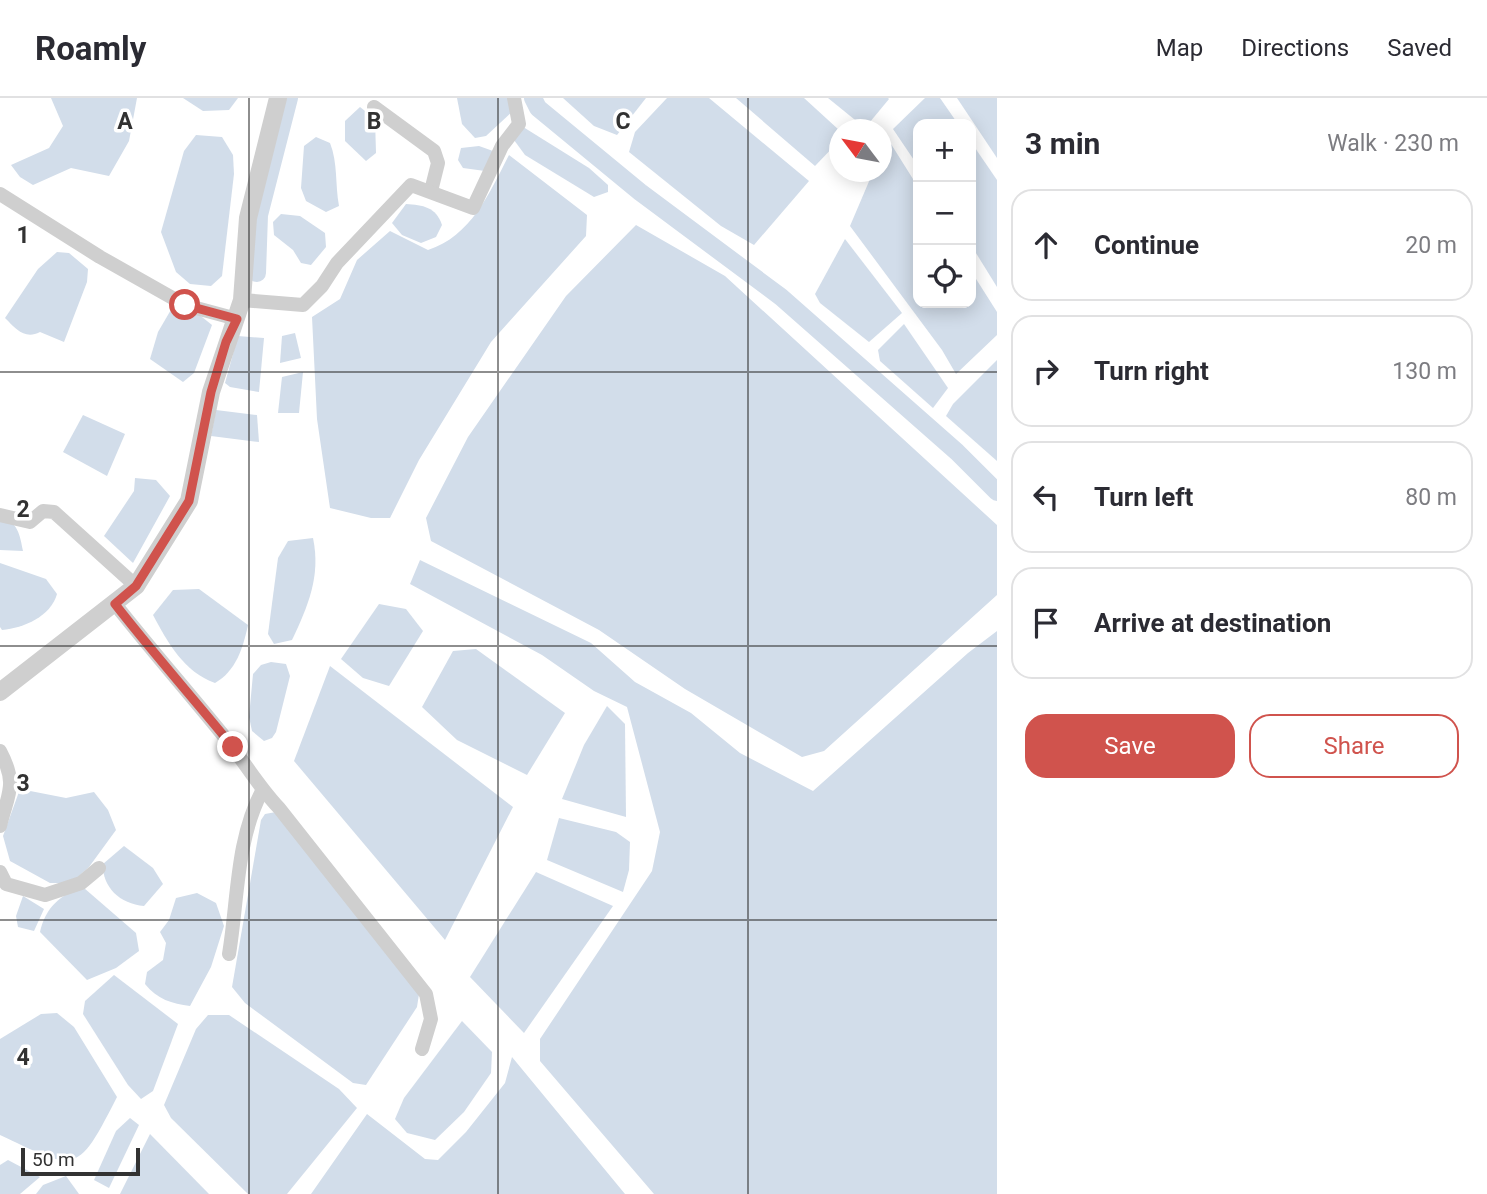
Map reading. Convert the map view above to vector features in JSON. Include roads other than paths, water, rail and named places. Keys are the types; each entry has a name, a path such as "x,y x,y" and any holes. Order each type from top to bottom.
{"street":[{"path":"0,692 136,586 189,501 211,392 242,300 248,218 278,98"},
{"path":"242,300 303,305 322,286 337,263 411,185 473,208 502,146 519,124 514,98"},
{"path":"374,107 434,151 438,163 431,191"},
{"path":"0,194 100,257 185,305 237,319"},
{"path":"0,515 30,522 43,511 54,512 136,586"},
{"path":"115,604 142,641 190,693 233,747 262,791 279,808 426,994 431,1019 422,1049"},
{"path":"0,751 10,769 13,786 0,826"},
{"path":"229,954 241,858 254,808 262,791"},
{"path":"2,882 45,895 81,883 99,868"}],"waterway":[{"path":"257,273 259,215 289,98"},
{"path":"533,98 538,108 640,192 781,297 957,452 997,492"}]}
